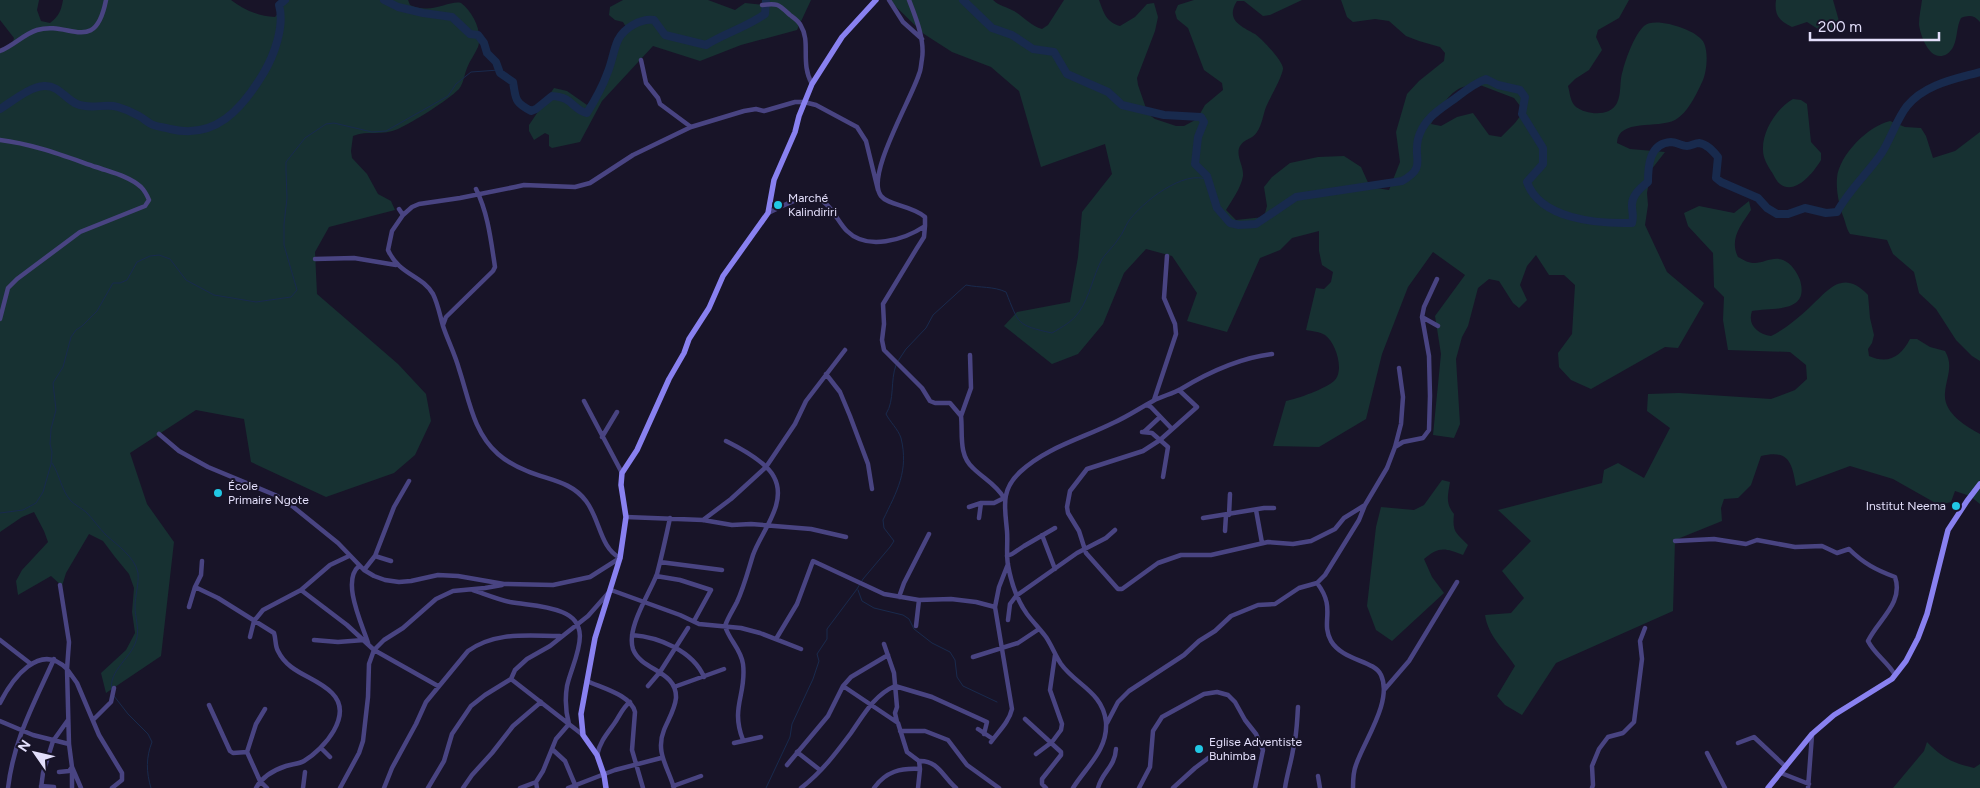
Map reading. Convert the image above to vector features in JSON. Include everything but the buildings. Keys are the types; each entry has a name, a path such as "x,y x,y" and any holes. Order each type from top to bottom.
{"street":[{"path":"0,51 12,46 36,30 49,28 82,33 88,32 96,26 106,0"},
{"path":"583,735 581,714 595,638 620,558 626,517 621,485 622,473 637,450 669,379 684,353 689,338 708,308 724,276 768,213 774,180 795,132 796,124 812,84 842,37 876,0"},
{"path":"889,0 903,22 923,40"},
{"path":"878,190 878,183 890,139 920,74 923,40 909,0"},
{"path":"762,5 773,3 780,6 802,27 805,40 805,66 812,84"},
{"path":"640,60 646,82 658,98 660,104 691,127"},
{"path":"396,265 388,250 392,231 403,215 419,204 460,198 477,191 522,184 567,188 590,183 633,155 691,127 744,111 756,109 764,111 786,104 804,102 840,117 857,127 866,141 878,190 887,201 903,205 925,217 924,237 883,304 884,324 882,340 884,350 922,388 930,400 935,403 950,403 961,416"},
{"path":"0,140 54,152 119,176 142,188 149,200 145,206 80,232 17,279 8,288 0,319"},
{"path":"443,326 446,317 495,267 486,214 477,191"},
{"path":"768,213 807,198 816,198 828,208 854,238 872,243 888,241 917,232 925,226"},
{"path":"399,209 403,215"},
{"path":"1154,400 1176,334 1176,324 1164,298 1167,256"},
{"path":"315,259 354,258 396,265 433,293 459,368 474,420 488,443 498,454 516,466 554,479 576,490 594,513 609,550 620,558"},
{"path":"1395,447 1402,442 1422,438 1429,430 1429,356 1422,317 1424,307 1437,278"},
{"path":"1422,317 1438,326"},
{"path":"703,520 731,499 766,468 798,419 806,401 845,350"},
{"path":"1073,788 1100,752 1106,724 1104,712 1086,686 1062,664 1016,596 1007,556 1008,539 1004,514 1004,498 1018,473 1028,464 1051,451 1129,416 1154,400 1179,390 1192,381 1229,365 1253,357 1272,354"},
{"path":"970,355 971,388 961,416 961,439 971,467 995,485 1004,498"},
{"path":"1106,724 1118,702 1129,692 1184,655 1199,641 1215,631 1230,616 1258,605 1274,604 1299,588 1317,583 1334,561 1359,520 1365,505 1387,468 1401,424 1403,397 1399,368"},
{"path":"826,374 840,392 850,416 868,464 872,489"},
{"path":"1179,390 1197,407 1160,440 1142,452 1087,469 1070,491 1068,513 1079,531 1085,550 1118,589 1122,589 1165,560 1189,554 1211,555 1262,543 1293,544 1311,541 1335,529 1344,518 1365,505"},
{"path":"584,401 622,473"},
{"path":"1147,405 1152,407 1172,429"},
{"path":"602,437 617,412"},
{"path":"1160,417 1143,432 1152,433 1169,449 1163,477"},
{"path":"159,434 179,451 286,502 338,543 359,566 374,576 399,582 438,575 458,576 504,584 553,585 583,580 620,558"},
{"path":"726,441 766,468 774,476 778,486 777,501 769,526 754,554 749,573 725,626 739,651 743,663 737,716 738,727 743,740"},
{"path":"364,570 375,556 394,507 409,481"},
{"path":"1768,788 1812,734 1834,715 1879,688 1895,675 1910,654 1927,614 1948,530 1980,484"},
{"path":"1224,531 1230,494"},
{"path":"969,507 982,503 994,503 1004,498"},
{"path":"980,518 982,503"},
{"path":"1203,518 1274,508"},
{"path":"1256,510 1262,543"},
{"path":"626,517 703,520 732,525 751,524 811,529 846,537"},
{"path":"670,518 656,576 643,603 632,635 632,647 645,664 660,672 674,687 676,699 663,732 660,746 661,758 673,787 701,776"},
{"path":"1007,556 1055,528"},
{"path":"1008,620 1010,604 1016,596 1055,569 1106,538 1114,530"},
{"path":"899,597 928,534"},
{"path":"1042,535 1055,569"},
{"path":"1675,541 1714,538 1746,544 1758,540 1795,547 1822,546 1837,552 1850,549 1861,561 1876,570 1895,577 1898,585 1896,598 1868,641 1871,648 1891,668 1895,675"},
{"path":"250,637 254,621 263,610 301,590 330,565 349,556"},
{"path":"375,556 391,561"},
{"path":"189,607 201,575 202,561"},
{"path":"776,639 797,604 812,561 884,594 919,600 951,599 976,602 995,607"},
{"path":"660,562 722,570"},
{"path":"978,729 992,740 1011,715 1012,709 995,607 999,587 1008,564"},
{"path":"359,566 353,574 352,594 368,644"},
{"path":"656,576 680,580 711,590 694,621"},
{"path":"1384,690 1409,661 1457,582"},
{"path":"1317,583 1328,600 1327,626 1330,638 1336,648 1376,668 1381,675 1384,690 1368,743 1355,767 1353,788"},
{"path":"340,788 359,753 363,741 368,697 369,664 374,650 436,599 453,591 504,584"},
{"path":"60,585 69,642 68,720 72,788"},
{"path":"195,587 218,598 274,633 277,650 284,661 298,674 316,682 332,693 338,702 341,712 337,725 321,748 303,762 274,771 260,781 256,788"},
{"path":"467,589 495,598 537,605 562,612 571,616 578,623 580,641 567,687 566,715 569,724"},
{"path":"301,590 347,625 374,650 438,686"},
{"path":"611,590 709,626 725,626 760,633 801,649"},
{"path":"428,788 444,761 452,734 471,706 485,695 511,680 521,664 550,646 578,623 596,608 611,590"},
{"path":"916,626 919,600"},
{"path":"648,686 676,649 688,628"},
{"path":"1592,788 1594,785 1592,766 1599,749 1608,737 1623,733 1634,722 1642,659 1640,641 1645,628"},
{"path":"973,657 1018,643 1040,629"},
{"path":"384,788 392,768 416,724 419,713 438,686 468,651 476,645 508,635 560,636"},
{"path":"632,635 655,639 676,649 698,666 704,677"},
{"path":"0,640 31,664"},
{"path":"314,640 338,642 364,640"},
{"path":"884,644 894,673 897,708 895,713 907,752 919,761 927,760 936,765 945,778 956,788"},
{"path":"1036,754 1052,742 1061,730 1062,724 1050,690 1055,653"},
{"path":"787,765 828,716 843,686 857,672 888,655"},
{"path":"0,703 18,675 31,664 47,658 60,661 68,668 77,683 99,735 122,773 122,780 112,788"},
{"path":"8,788 12,758 21,729 54,660"},
{"path":"674,687 724,669"},
{"path":"511,680 583,735 597,755 606,788"},
{"path":"587,681 625,697 630,702 635,712 632,750 643,788"},
{"path":"843,686 898,723"},
{"path":"802,788 838,751 871,706 883,693 895,686 932,696 987,722 984,734"},
{"path":"93,720 111,702 114,688"},
{"path":"1139,788 1150,767 1153,731 1162,717 1204,694 1217,692 1228,695 1235,702 1245,720 1256,734 1263,750 1255,788"},
{"path":"463,788 513,726 541,702"},
{"path":"597,755 605,734 630,702"},
{"path":"209,705 230,751 233,753 247,752"},
{"path":"1285,788 1297,728 1298,706"},
{"path":"265,709 256,724 247,752 260,781 267,788"},
{"path":"1026,719 1061,752 1042,780 1042,784 1046,788"},
{"path":"54,787 41,787 53,741 68,720"},
{"path":"0,721 33,735 69,744"},
{"path":"520,788 536,782 543,772 556,739 569,724"},
{"path":"900,731 925,731 948,740 967,765 999,788"},
{"path":"1781,773 1808,786 1812,734"},
{"path":"734,743 761,736"},
{"path":"1738,743 1754,737 1786,767"},
{"path":"321,748 330,757"},
{"path":"552,749 566,761 576,787"},
{"path":"1098,788 1116,758 1116,749"},
{"path":"797,752 820,770"},
{"path":"1707,752 1725,788"},
{"path":"1173,788 1215,753"},
{"path":"568,788 576,787 615,770 661,758"},
{"path":"918,788 919,761"},
{"path":"59,772 69,771 72,767"},
{"path":"72,767 81,788"},
{"path":"874,788 879,781 892,772 903,768 920,769"},
{"path":"1710,770 1716,770"},
{"path":"303,788 305,772"},
{"path":"1318,776 1320,788"},
{"path":"536,782 537,788"}],"green space":[{"path":"0,0 39,0 37,10 41,21 50,23 59,13 63,0 231,0 252,12 263,16 275,17 286,0 408,0 410,5 418,8 433,8 461,3 473,17 479,35 478,47 468,65 461,86 454,94 430,111 398,129 353,136 352,158 367,174 378,194 391,201 395,210 329,227 315,252 317,294 398,364 426,394 431,421 415,455 394,473 326,497 251,462 244,419 196,410 130,453 147,504 174,542 161,656 106,693 101,673 126,650 135,633 132,612 134,588 129,574 103,541 89,534 66,573 62,586 51,576 18,595 16,581 22,570 48,542 34,512 22,517 0,532 0,53 12,45 14,38 0,20"},
{"path":"623,0 708,0 735,10 745,3 765,5 767,0 811,0 797,30 741,45 700,61 653,46 602,101 580,142 552,148 549,146 549,135 545,133 534,140 529,131 529,125 554,88 567,91 587,105 597,92 614,44 626,27 623,22 615,20 609,15 610,7"},
{"path":"889,0 993,0 1042,29 1048,25 1064,0 1099,0 1104,13 1112,22 1120,26 1135,17 1147,4 1154,3 1158,17 1155,31 1137,78 1138,85 1148,114 1155,119 1176,126 1184,126 1197,119 1205,105 1223,90 1222,83 1204,70 1188,28 1177,19 1175,12 1178,5 1194,0 1302,0 1270,15 1263,16 1244,1 1237,1 1234,8 1233,13 1236,22 1262,40 1276,56 1283,69 1266,107 1259,129 1239,149 1243,176 1226,210 1236,220 1264,217 1267,206 1264,187 1272,177 1290,163 1318,157 1344,156 1361,167 1370,187 1389,190 1400,162 1396,132 1407,94 1419,81 1444,61 1445,53 1440,47 1406,36 1389,21 1375,19 1353,22 1347,17 1341,0 1629,0 1619,18 1598,30 1596,37 1602,50 1589,70 1568,86 1570,97 1576,107 1586,112 1604,113 1614,108 1619,99 1622,74 1631,46 1644,26 1649,23 1656,22 1674,25 1691,32 1702,40 1706,48 1704,76 1695,97 1684,113 1668,123 1631,127 1624,130 1619,135 1617,143 1630,149 1665,152 1651,170 1645,225 1667,272 1704,303 1678,348 1665,347 1591,389 1571,380 1559,367 1558,353 1572,334 1575,285 1564,275 1549,275 1536,255 1527,266 1520,285 1527,300 1519,308 1513,303 1499,281 1489,279 1478,288 1468,326 1462,337 1456,359 1460,424 1454,438 1433,435 1441,354 1435,316 1465,275 1433,252 1408,287 1382,354 1366,419 1319,447 1273,446 1286,401 1325,387 1334,381 1339,371 1336,350 1329,339 1321,333 1306,330 1316,288 1324,289 1331,282 1333,272 1322,265 1319,251 1319,231 1292,238 1280,250 1260,258 1227,332 1187,321 1197,293 1172,256 1146,249 1124,273 1103,324 1078,354 1052,364 1004,326 1017,312 1070,302 1078,257 1082,212 1112,174 1105,144 1041,167 1019,91 991,67 952,52 924,34","holes":["1480,85 1514,98 1524,111 1501,137 1489,135 1473,113 1457,117 1441,126 1431,124 1448,97 1465,86"]},
{"path":"1776,0 1833,0 1839,21 1834,30 1828,33 1807,22 1792,27 1778,17"},
{"path":"1922,0 1980,0 1980,22 1971,16 1961,18 1951,51 1941,56 1936,55 1927,47 1920,29 1919,21"},
{"path":"1793,99 1801,100 1807,104 1811,142 1821,153 1821,160 1804,181 1792,187 1786,187 1777,181 1764,158 1763,143 1768,128 1776,114"},
{"path":"1890,121 1905,127 1921,128 1926,136 1933,158 1955,151 1980,132 1980,361 1972,356 1956,340 1936,309 1919,293 1914,272 1893,254 1887,240 1850,234 1847,228 1837,193 1839,169 1849,151 1864,135 1881,124"},
{"path":"1749,201 1751,210 1737,232 1735,244 1738,257 1753,263 1775,259 1786,261 1797,274 1802,291 1800,299 1787,307 1752,311 1752,325 1758,331 1771,336 1795,320 1829,289 1843,283 1850,283 1859,287 1868,295 1874,335 1868,349 1869,356 1883,360 1894,357 1903,350 1910,339 1917,339 1930,347 1945,351 1948,356 1949,367 1945,400 1956,418 1980,434 1980,504 1970,496 1955,491 1951,502 1939,505 1893,479 1850,466 1796,486 1793,471 1788,460 1778,454 1761,456 1751,485 1738,498 1724,499 1721,508 1722,521 1675,540 1673,611 1556,663 1522,715 1505,705 1497,696 1515,666 1493,636 1485,615 1511,613 1524,598 1502,571 1531,541 1498,510 1602,483 1604,470 1618,463 1644,478 1670,428 1647,411 1648,394 1679,393 1771,399 1795,390 1807,379 1806,365 1790,352 1728,350 1723,320 1724,297 1714,287 1713,253 1688,226 1684,213 1699,206 1734,213"},
{"path":"1442,480 1450,482 1448,499 1449,506 1454,514 1454,529 1468,545 1463,555 1447,550 1438,550 1424,559 1432,577 1444,593 1392,641 1376,630 1367,606 1376,527 1381,507 1414,510 1424,505"},
{"path":"1927,742 1943,756 1954,762 1974,768 1980,764 1980,788 1893,788 1924,751"}],"waterway":[{"path":"0,109 33,89 49,86 82,106 118,107 134,113 151,124 170,129 201,130 214,126 236,110 263,74 271,59 277,41 281,22 279,5 285,0"},
{"path":"384,0 398,7 452,17 470,34 478,35 484,43 487,53 496,62 500,73 513,82 517,100 531,111 552,96 565,99 587,113 605,79 618,40 633,25 638,22 654,20 665,35 706,45 765,14 766,0"},
{"path":"963,0 992,28 1012,35 1033,49 1054,52 1067,74 1108,92 1122,105 1164,115 1201,117 1204,122 1198,137 1195,164 1207,176 1217,208 1230,223 1239,225 1256,224 1296,197 1402,181 1410,176 1417,167 1418,139 1424,125 1439,110 1467,89 1486,79 1498,85 1520,90 1525,97 1522,114 1543,148 1543,164 1527,182 1534,194 1544,204 1571,217 1603,222 1632,223 1632,202 1639,190 1648,182 1651,157 1658,147 1664,143 1671,142 1687,146 1699,143 1707,146 1718,157 1716,178 1758,198 1767,208 1777,214 1788,214 1805,208 1826,213 1837,212 1847,196 1881,154 1903,111 1914,99 1931,87 1980,72"},
{"path":"0,513 23,510 36,503 43,492 51,464 51,429 56,410 53,383 63,367 71,337 97,311 113,283 127,280 137,262 150,256 159,255 170,259 186,280 214,295 256,302 291,297 297,290 284,245 287,198 286,162 305,138 326,124 334,123 372,132 386,131 448,96 456,84 471,72 499,70"},
{"path":"898,361 906,349 926,328 933,315 966,285 1006,292 1020,322 1031,328 1052,333 1070,321 1079,312 1102,259 1122,234 1134,214 1153,197 1176,183 1198,178 1208,180"},
{"path":"766,788 790,737 792,724 813,679 819,661 817,654 827,639 827,629 863,579 894,541 884,528 883,520 900,481 904,461 901,438 886,414 891,403 896,365"},
{"path":"52,463 71,501 86,512 106,535 125,552 133,562 138,573 135,607 137,637 131,651 113,677 112,691"},
{"path":"858,590 862,601 874,608 903,615 909,619 914,629 932,643 950,652 955,660 957,677 963,686 997,702"},
{"path":"114,696 128,714 148,734 152,742 147,765 151,788"}],"place":[{"name":"Marché Kalindiriri","path":"778,205"},
{"name":"École Primaire Ngote","path":"218,493"},
{"name":"Institut Neema","path":"1956,506"},
{"name":"Eglise Adventiste Buhimba","path":"1199,749"}]}
